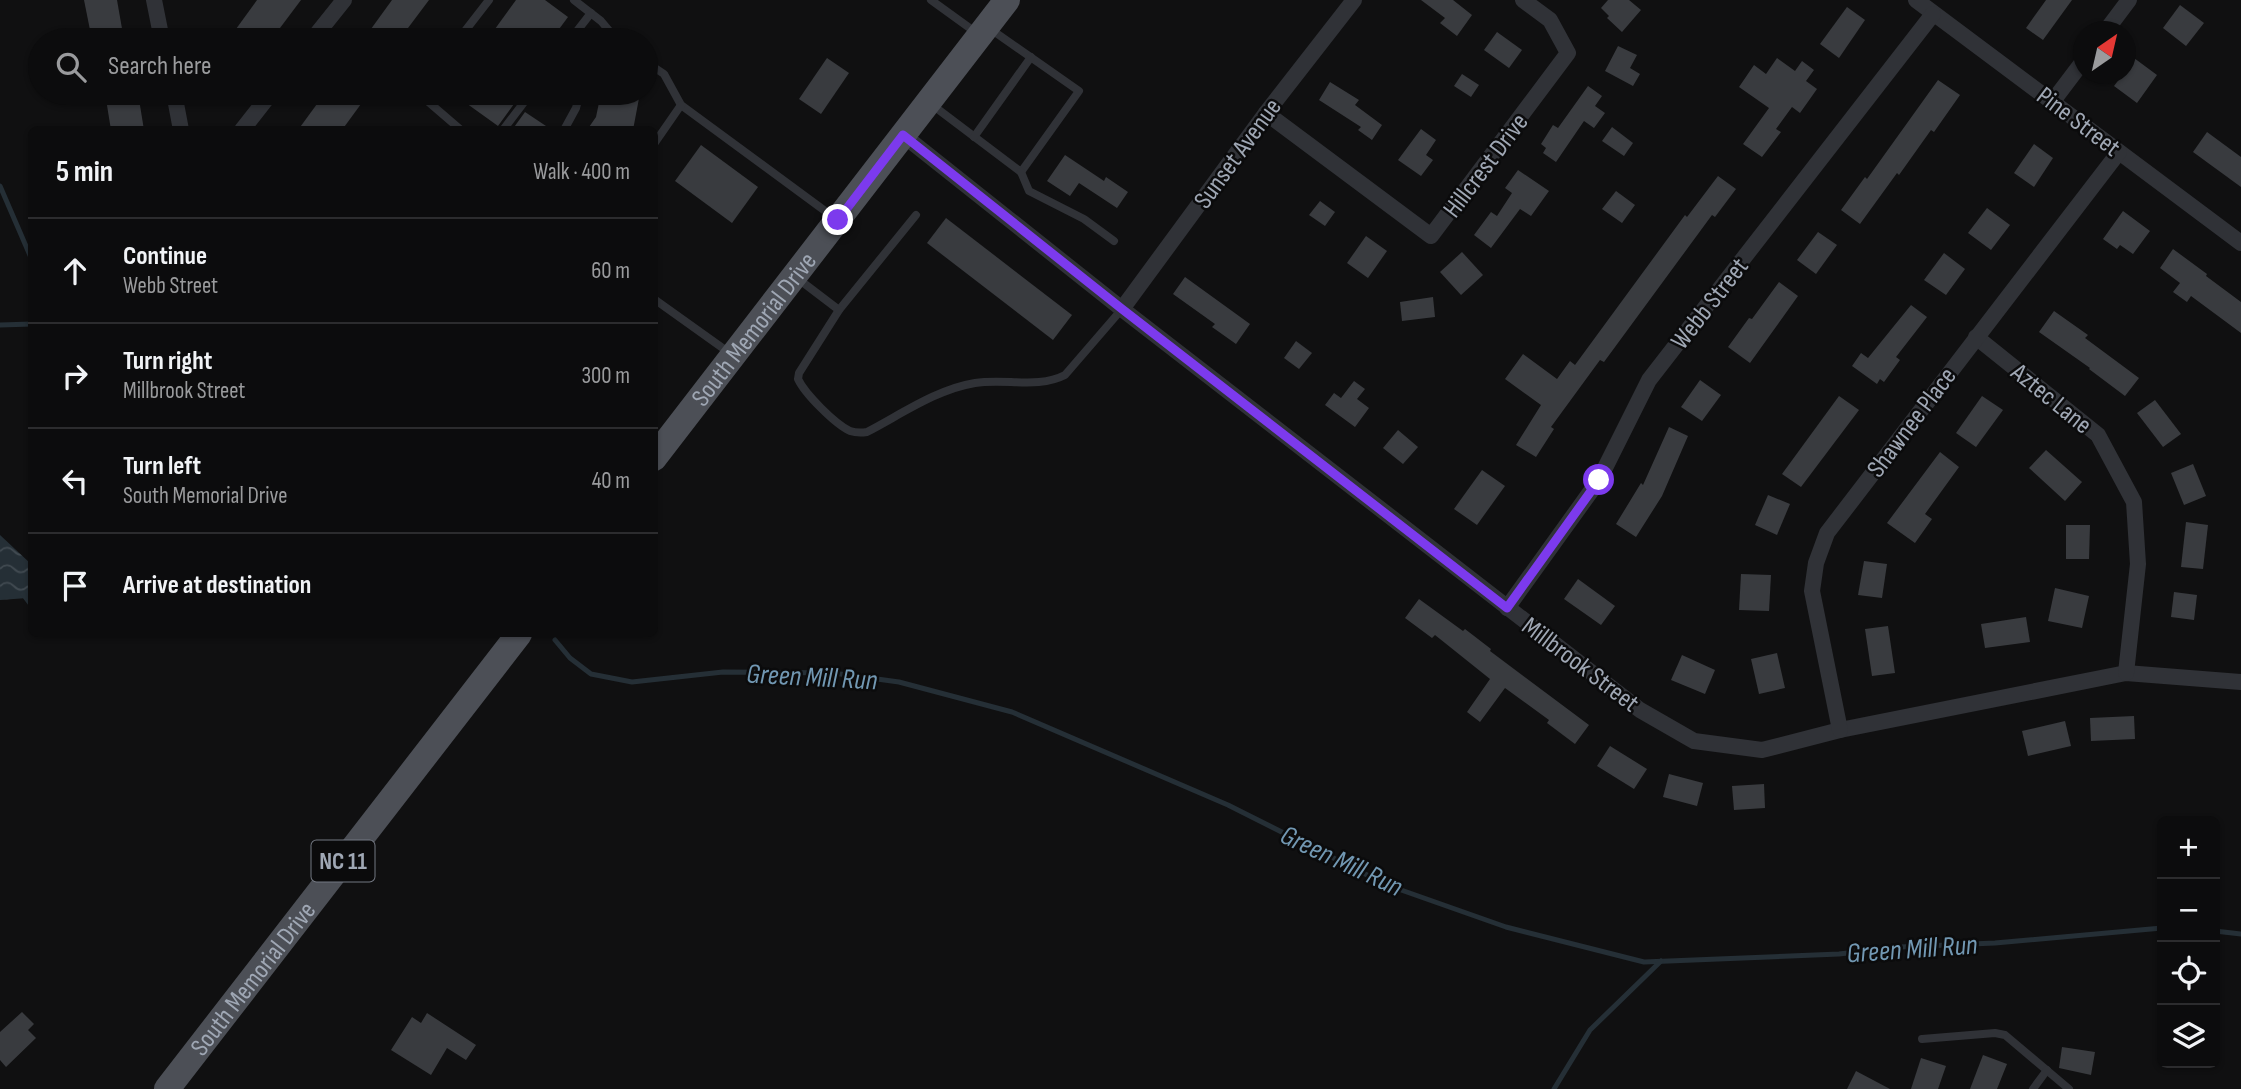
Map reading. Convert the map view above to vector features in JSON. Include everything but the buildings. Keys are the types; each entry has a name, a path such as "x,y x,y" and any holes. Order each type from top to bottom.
{"main road":[{"name":"South Memorial Drive","path":"658,453 1007,0"},
{"name":"South Memorial Drive","path":"167,1089 517,637"}],"street":[{"path":"154,0 160,28"},
{"path":"322,28 344,0"},
{"name":"Sunset Avenue","path":"1122,309 1266,113 1354,0"},
{"name":"Hillcrest Drive","path":"1266,113 1431,236 1569,53 1550,20 1523,0"},
{"name":"Pine Street","path":"1916,0 2241,243"},
{"path":"2113,21 2129,0"},
{"name":"Webb Street","path":"1507,608 1599,480 1649,380 1933,14"},
{"path":"2053,101 2073,75"},
{"path":"176,105 180,126"},
{"path":"245,126 262,105"},
{"name":"Millbrook Street","path":"903,135 1122,309 1640,710 1694,741 1762,750 1840,730 2126,673 2241,682"},
{"name":"Shawnee Place","path":"1840,730 1812,591 1816,563 1827,533 2119,152"},
{"name":"Aztec Lane","path":"1976,337 2098,435 2134,502 2138,565 2126,673"}],"lane":[{"path":"467,28 489,0"},
{"path":"574,0 607,28"},
{"path":"931,0 1031,57 1079,91 1021,172"},
{"path":"579,28 591,13"},
{"path":"974,136 1031,57"},
{"path":"658,70 664,74 681,105 838,220"},
{"path":"928,103 1021,172 1030,191 1084,219 1114,240"},
{"path":"432,105 456,126"},
{"path":"506,126 522,105"},
{"path":"566,126 577,105"},
{"path":"658,138 681,105"},
{"path":"916,215 839,310 799,373 798,379 803,389 849,430 867,432 958,387 976,383 1053,381 1065,375 1122,309"},
{"path":"795,276 839,310"},
{"path":"658,302 733,355"},
{"path":"1922,1039 1995,1033 2005,1035 2069,1089"},
{"path":"2033,1089 2047,1070"}],"water":[{"path":"0,535 28,561 28,596 0,600"}],"waterway":[{"name":"Green Mill Run","path":"0,186 28,251"},
{"path":"0,325 28,324"},
{"path":"23,594 28,601"},
{"name":"Green Mill Run","path":"555,640 570,658 591,674 632,682 723,672 833,673 899,682 1012,712 1228,805 1387,885 1506,927 1644,962 1839,954 2157,928"},
{"name":"Green Mill Run","path":"2220,932 2241,934"},
{"path":"1554,1089 1590,1030 1661,961"}],"route":[{"path":"838,220 903,135 1507,608 1599,480"}]}
